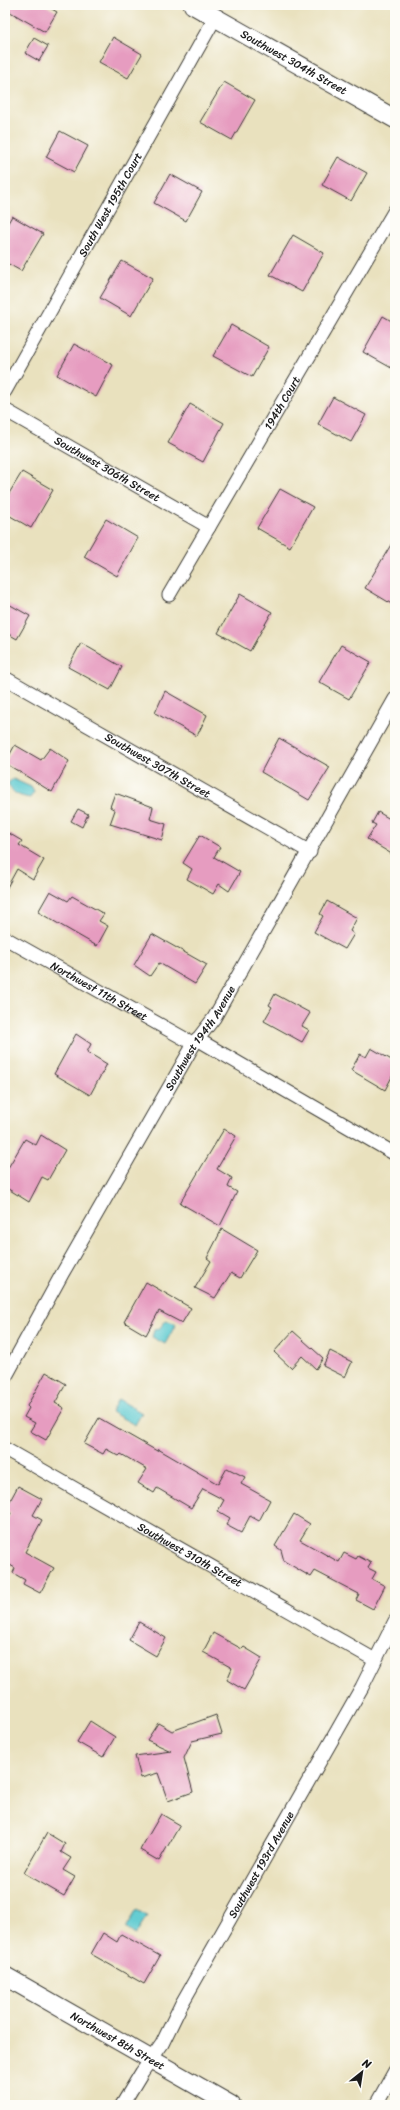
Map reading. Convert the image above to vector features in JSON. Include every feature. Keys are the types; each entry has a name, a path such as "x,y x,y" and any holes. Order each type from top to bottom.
{"street":[{"name":"Southwest 304th Street","path":"193,5 395,119"},
{"name":"South West 195th Court","path":"5,391 216,18"},
{"name":"194th Court","path":"169,595 395,210"},
{"name":"Southwest 306th Street","path":"5,410 209,527"},
{"name":"Southwest 307th Street","path":"5,678 310,852"},
{"name":"Southwest 194th Avenue","path":"5,1378 62,1274 195,1042 214,1018 310,852 395,699"},
{"name":"Northwest 11th Street","path":"5,938 395,1154"},
{"name":"Southwest 310th Street","path":"5,1449 375,1660"},
{"name":"Southwest 193rd Avenue","path":"122,2105 162,2044 181,2006 362,1687 395,1621"},
{"name":"Northwest 8th Street","path":"5,1976 231,2105"},
{"path":"376,2105 395,2072"}],"water":[{"path":"13,779 31,787 34,792 30,798 19,795 12,790 8,783"},
{"path":"166,1320 176,1324 165,1344 152,1337 154,1330 159,1329"},
{"path":"118,1399 142,1413 135,1425 111,1412"},
{"path":"137,1910 147,1916 135,1935 126,1928"}],"building":[{"path":"5,5 45,5 57,12 45,32 5,9"},
{"path":"113,37 142,54 128,78 99,62"},
{"path":"34,38 48,46 39,61 25,53"},
{"path":"224,82 255,100 232,140 200,122"},
{"path":"60,131 88,146 74,172 46,157"},
{"path":"338,157 367,173 351,201 322,185"},
{"path":"170,174 202,192 186,221 154,203"},
{"path":"12,216 43,234 21,271 5,262 5,228"},
{"path":"293,235 324,253 302,292 270,275"},
{"path":"122,261 153,278 131,316 100,298"},
{"path":"383,316 395,323 395,370 363,352"},
{"path":"231,325 269,347 252,377 213,356"},
{"path":"74,344 113,365 96,397 57,375"},
{"path":"333,397 366,415 351,442 318,424"},
{"path":"190,404 224,423 203,462 168,443"},
{"path":"22,472 53,490 31,528 5,513 5,500"},
{"path":"280,489 313,507 290,547 257,528"},
{"path":"106,519 138,538 117,576 84,557"},
{"path":"395,538 395,606 365,588"},
{"path":"240,594 272,612 250,651 218,633"},
{"path":"5,602 30,616 17,639 5,632"},
{"path":"81,643 122,667 110,690 68,667"},
{"path":"341,645 371,662 349,699 319,682"},
{"path":"165,691 207,715 197,736 155,713"},
{"path":"279,738 330,767 309,800 261,772"},
{"path":"15,745 41,760 50,748 69,761 52,792 5,763"},
{"path":"115,793 153,807 150,819 166,824 162,840 110,824 115,810 110,807"},
{"path":"78,809 88,814 82,827 71,821"},
{"path":"378,812 395,822 395,856 367,839 376,825 372,823"},
{"path":"5,831 22,841 19,845 44,860 33,879 17,869 5,891"},
{"path":"200,835 220,847 214,857 240,872 229,891 219,884 213,894 187,879 192,869 183,863"},
{"path":"50,891 68,901 72,896 104,914 99,921 108,926 97,946 38,912"},
{"path":"327,901 357,918 350,931 354,934 345,949 314,932 323,916 320,914"},
{"path":"152,934 207,965 195,984 159,963 150,976 134,965"},
{"path":"275,994 310,1013 302,1026 309,1030 302,1042 264,1021 272,1007 269,1005"},
{"path":"76,1034 91,1044 87,1052 107,1064 90,1095 54,1074"},
{"path":"371,1048 395,1062 395,1071 385,1090 351,1070 360,1054 366,1057"},
{"path":"224,1129 236,1136 217,1169 232,1178 228,1187 237,1192 220,1226 180,1203"},
{"path":"41,1135 65,1150 48,1180 42,1177 29,1202 5,1187 5,1173 25,1139 36,1145"},
{"path":"222,1229 257,1250 240,1278 231,1273 215,1298 195,1288 211,1261 207,1258"},
{"path":"146,1282 191,1308 182,1323 159,1311 146,1335 124,1322"},
{"path":"293,1331 323,1358 316,1369 302,1356 291,1368 274,1352"},
{"path":"330,1351 352,1362 345,1377 323,1366"},
{"path":"46,1372 66,1384 55,1403 64,1408 46,1440 30,1431 35,1423 24,1417 29,1408 27,1406"},
{"path":"99,1418 157,1451 158,1449 218,1484 227,1468 245,1477 241,1484 270,1500 259,1521 250,1516 241,1533 226,1525 230,1518 218,1511 224,1500 203,1489 191,1508 157,1488 154,1493 138,1483 147,1469 121,1454 119,1456 106,1449 103,1454 84,1444"},
{"path":"18,1486 42,1499 33,1515 42,1520 25,1552 54,1568 40,1593 23,1584 25,1580 13,1573 15,1568 5,1562 5,1523 11,1513 5,1510"},
{"path":"294,1514 310,1524 300,1540 339,1562 344,1553 356,1559 358,1556 371,1563 368,1568 376,1572 372,1579 385,1586 373,1609 356,1600 359,1594 315,1571 311,1577 284,1561 281,1550 275,1546"},
{"path":"139,1622 166,1638 156,1656 129,1640"},
{"path":"213,1633 242,1649 244,1647 262,1658 244,1690 227,1680 232,1668 203,1652"},
{"path":"216,1715 222,1734 192,1741 184,1758 193,1792 168,1801 158,1773 141,1778 135,1756 171,1751 147,1740 158,1723 172,1731"},
{"path":"90,1721 115,1737 103,1757 77,1742"},
{"path":"161,1814 180,1825 159,1861 140,1850"},
{"path":"47,1833 65,1844 61,1852 71,1858 63,1870 75,1877 64,1896 24,1873"},
{"path":"103,1933 117,1942 121,1934 160,1956 144,1984 91,1954"}]}
